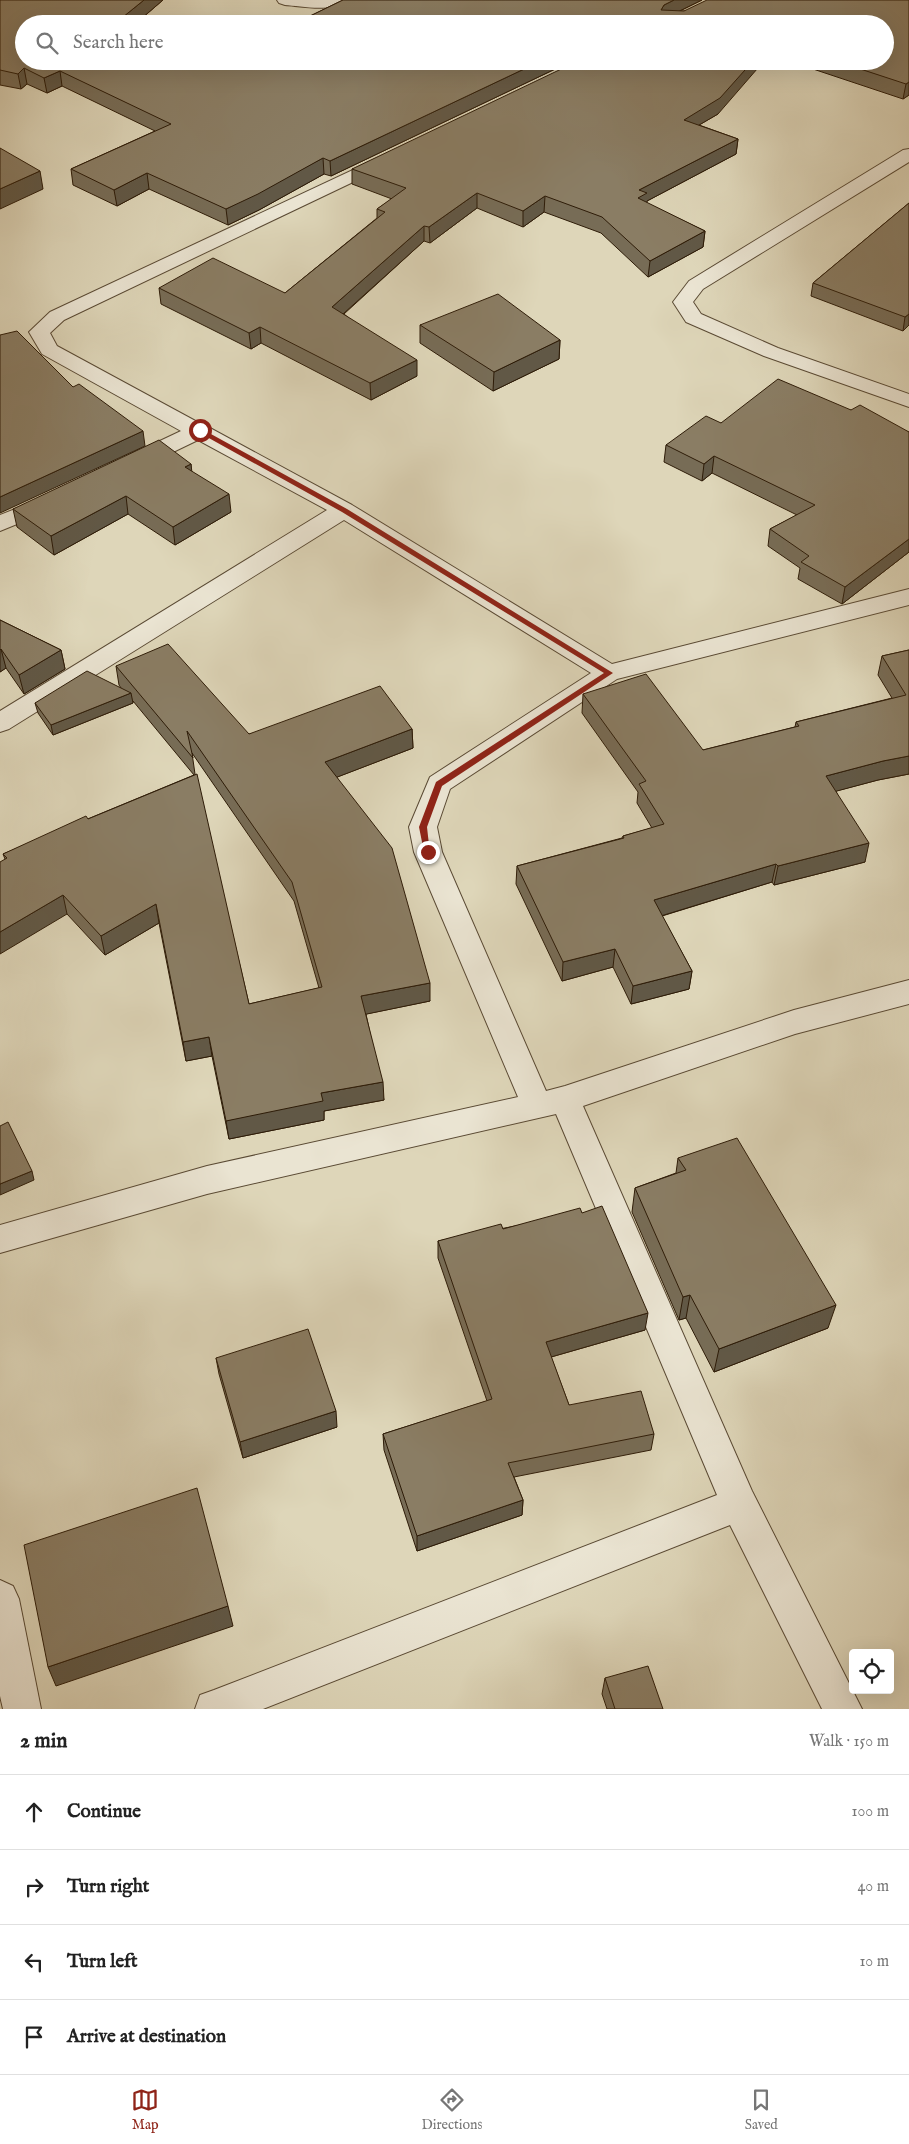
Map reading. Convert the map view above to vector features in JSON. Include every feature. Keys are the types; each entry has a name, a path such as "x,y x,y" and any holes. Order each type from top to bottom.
{"street":[{"path":"285,0 330,3 336,0"},
{"path":"404,150 57,316 39,332 49,350 200,430 344,510 610,673"},
{"path":"909,154 696,285 683,302 693,318 701,322 771,352 909,402"},
{"path":"111,473 200,430"},
{"path":"0,524 66,494"},
{"path":"0,723 344,510"},
{"path":"842,1709 739,1504 550,1101 428,852 423,827 439,784 610,673 909,597"},
{"path":"0,1239 206,1180 550,1101 794,1022 909,992"},
{"path":"214,1709 739,1504"},
{"path":"0,1599 22,1709"}],"building":[{"path":"0,0 144,0 125,15 15,15 15,70 22,70 18,74 0,70"},
{"path":"343,0 674,0 664,5 661,10 684,11 707,0 909,0 909,82 906,84 863,70 894,70 894,15 312,15"},
{"path":"28,70 522,70 330,161 323,158 258,194 226,209 147,173 114,190 71,169 171,124 60,71 44,78"},
{"path":"559,70 745,70 720,98 684,120 738,139 639,190 647,193 638,198 705,231 650,261 602,217 545,196 523,211 477,193 429,227 424,226 332,307 417,360 370,383 260,327 249,333 159,288 213,258 285,293 385,212 377,209 406,188 352,169"},
{"path":"0,148 40,171 0,189"},
{"path":"909,203 909,314 905,317 813,283"},
{"path":"498,294 560,340 494,372 420,325"},
{"path":"17,331 73,387 79,384 143,431 0,497 0,335"},
{"path":"778,379 851,410 860,405 909,432 909,539 845,587 801,562 809,556 770,529 815,505 714,456 704,464 666,445 706,416 721,423"},
{"path":"159,440 191,464 185,467 229,494 173,527 126,496 51,536 13,509"},
{"path":"0,620 61,650 19,675 0,650"},
{"path":"168,644 249,734 380,686 412,729 325,762 392,848 430,983 361,996 383,1082 321,1093 323,1101 226,1121 209,1037 183,1042 156,904 101,936 63,895 0,932 0,862 7,858 3,854 86,816 88,819 197,774 249,1004 322,987 292,882 187,731 193,758 116,666"},
{"path":"909,650 909,756 826,776 869,843 778,866 776,864 654,900 692,971 633,986 615,949 563,962 517,866 624,838 623,836 664,824 639,784 646,781 583,694 646,674 703,750 799,726 796,722 906,695 882,656"},
{"path":"87,671 131,693 51,725 35,703"},
{"path":"8,1122 32,1171 0,1184 0,1126"},
{"path":"737,1138 836,1305 719,1349 690,1295 683,1297 635,1188 686,1170 678,1158"},
{"path":"602,1206 648,1313 546,1342 569,1405 641,1391 654,1434 508,1463 523,1500 417,1536 383,1434 492,1399 438,1241 501,1224 503,1229 580,1208 582,1213"},
{"path":"308,1329 336,1411 240,1442 216,1358"},
{"path":"197,1488 228,1606 48,1667 24,1545"},
{"path":"648,1666 663,1709 615,1709 605,1678"}],"route":[{"path":"200,430 344,510 610,673 439,784 423,827 428,852"}]}
